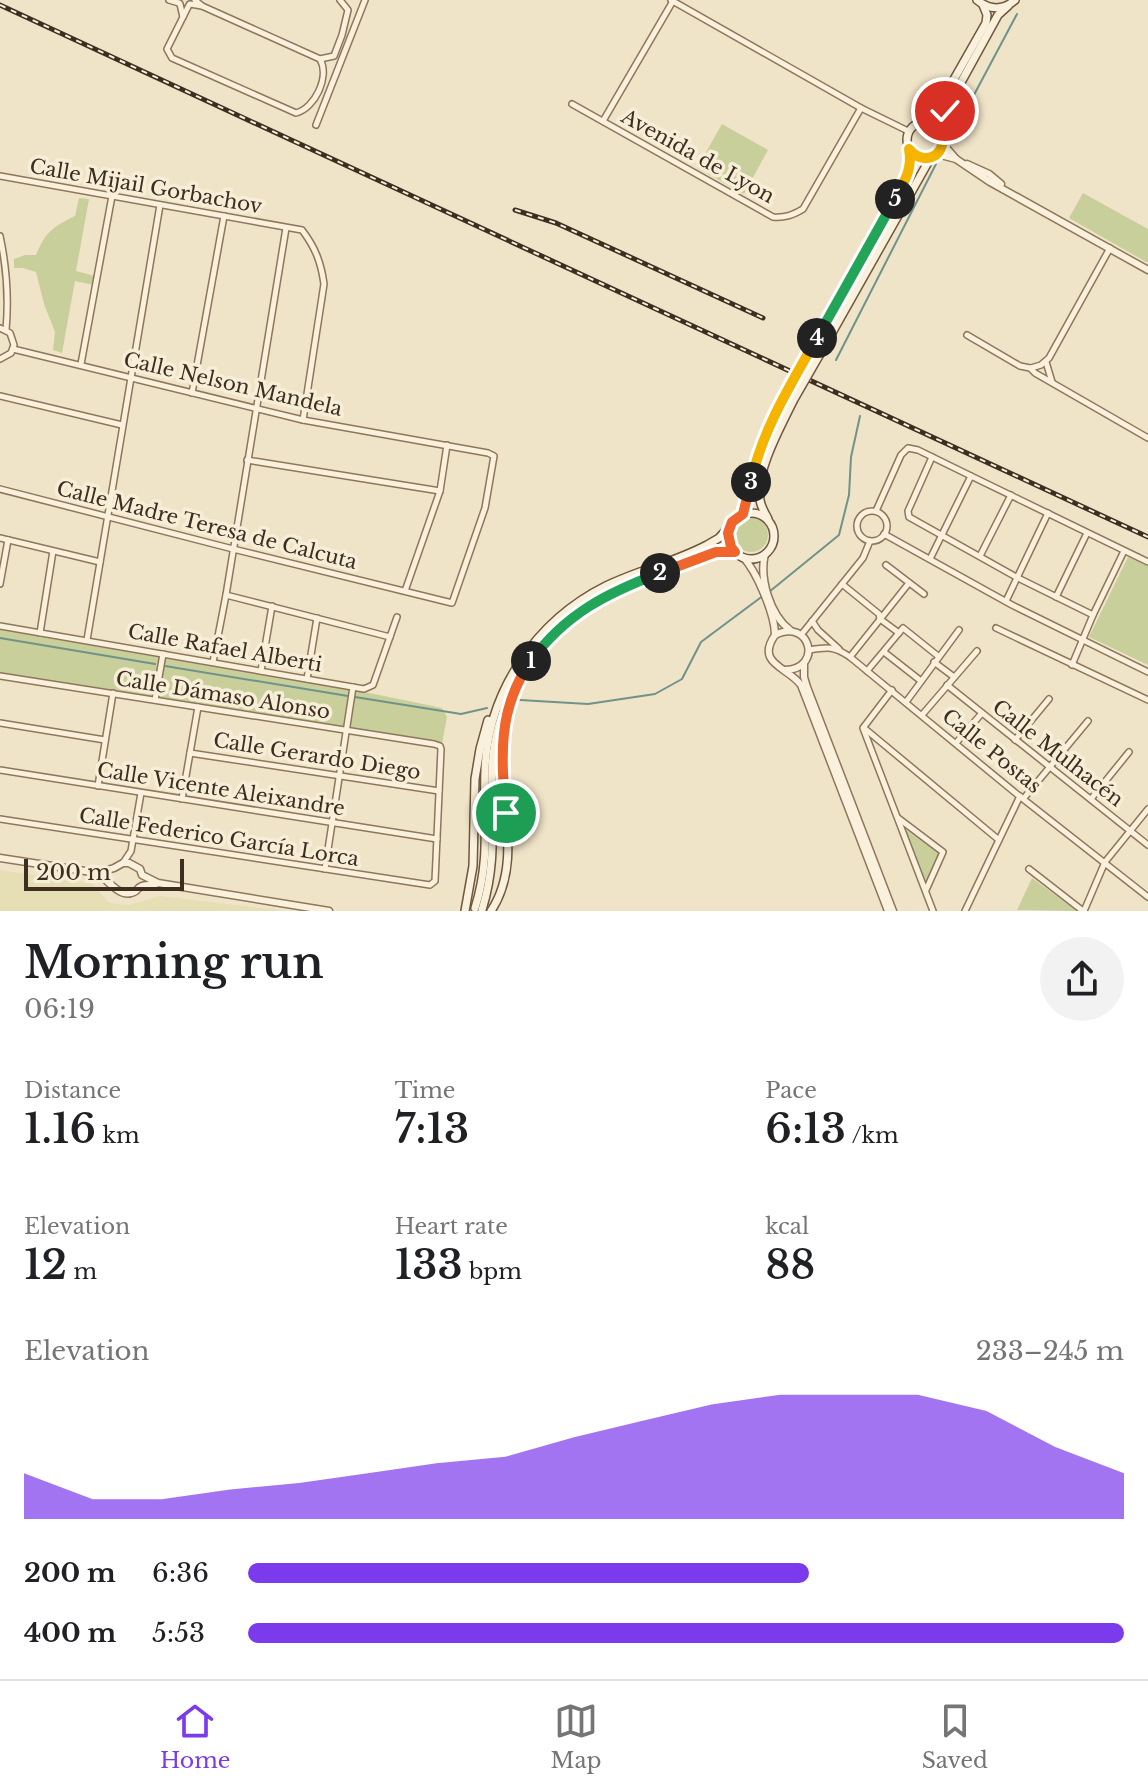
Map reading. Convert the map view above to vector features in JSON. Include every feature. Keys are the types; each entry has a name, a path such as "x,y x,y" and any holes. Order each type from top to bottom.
{"main road":[{"path":"980,2 991,8 1011,3"},
{"path":"743,514 762,445 784,398 906,179 911,165 908,131 940,104 986,23 987,15 980,2"},
{"path":"730,526 728,540 735,552 743,557 754,559 770,549 774,536 760,500 762,475 777,434 793,401 943,144 944,117 948,106 998,15 1011,3"},
{"path":"923,121 933,123 942,134"},
{"path":"909,149 919,157 934,155"},
{"path":"465,911 473,866 473,803 478,758 491,711 500,689 542,633 579,602 616,582 719,538 743,514 758,514 770,523"},
{"path":"483,910 492,864 493,752 505,705 528,665 561,626 623,586 701,557 735,552"},
{"path":"483,910 481,887 486,851 485,767 488,742 499,701 513,672"},
{"path":"483,910 504,886 508,862 502,747 513,690"}],"street":[{"path":"169,0 192,2 320,59 334,56 342,35 348,10 340,0"},
{"path":"316,125 365,0"},
{"path":"672,1 861,108 908,131"},
{"name":"Avenida de Lyon","path":"603,121 672,1"},
{"path":"179,2 183,17"},
{"path":"192,2 167,49 172,58 296,113 305,111 313,101 324,75 320,59"},
{"name":"Avenida de Lyon","path":"572,104 773,217 782,218 803,209 861,108"},
{"path":"943,144 962,163 1148,270"},
{"path":"934,155 989,174 1007,190"},
{"name":"Calle Mijail Gorbachov","path":"0,176 286,228"},
{"path":"81,364 112,196"},
{"path":"87,640 160,205"},
{"path":"192,393 224,216"},
{"path":"213,662 286,228 302,230 313,245 321,264 324,284 303,420"},
{"path":"0,236 9,298 3,329 14,340 13,349 2,359 0,370"},
{"path":"1030,368 1046,362 1110,248"},
{"path":"967,335 1020,366 1030,368 1148,438"},
{"name":"Calle Nelson Mandela","path":"13,349 303,420 494,456 485,508 452,603 405,591"},
{"path":"1046,362 1052,382"},
{"path":"0,396 122,425"},
{"path":"405,591 440,491 447,445"},
{"path":"876,511 908,448 1148,562"},
{"path":"932,457 908,511 909,517 1018,578 1093,615"},
{"path":"247,460 440,491"},
{"path":"930,559 971,476"},
{"name":"Calle Madre Teresa de Calcuta","path":"0,489 405,591"},
{"path":"980,556 1011,495"},
{"path":"880,513 886,520 884,534 870,541 861,537 857,523 862,514 880,513"},
{"path":"1006,601 1048,513"},
{"path":"1056,597 1087,533"},
{"path":"884,534 1006,601 1148,672"},
{"path":"0,538 100,562"},
{"path":"0,581 8,540"},
{"path":"801,635 863,558 870,541"},
{"path":"40,633 53,551"},
{"path":"1072,665 1124,551"},
{"path":"765,554 762,568 778,617 790,630 806,640 809,650 804,664 807,687 890,911"},
{"path":"743,557 754,572 773,620 775,635 769,646 771,659 801,685 890,911"},
{"path":"886,565 924,594"},
{"path":"850,657 909,583"},
{"path":"842,584 899,633"},
{"path":"226,595 390,637"},
{"path":"261,671 272,606"},
{"path":"325,869 353,687 364,689 373,685 397,617"},
{"path":"307,679 317,618"},
{"name":"Calle Postas","path":"812,621 840,650 1148,897"},
{"name":"Calle Rafael Alberti","path":"0,626 353,687"},
{"path":"867,671 903,628 954,677"},
{"path":"996,628 1148,700"},
{"path":"775,635 790,630"},
{"path":"906,702 959,630"},
{"path":"809,650 828,647 840,650"},
{"path":"922,715 977,651"},
{"path":"884,652 921,681"},
{"path":"155,700 163,653"},
{"path":"785,670 793,670 804,664"},
{"name":"Calle Dámaso Alonso","path":"0,676 434,744 440,746 439,791"},
{"name":"Calle Mulhacén","path":"947,685 1148,845"},
{"path":"863,728 892,690"},
{"path":"98,786 113,693"},
{"path":"1015,740 1049,699"},
{"path":"182,799 198,707"},
{"path":"956,743 982,713"},
{"path":"965,911 1022,797 1088,721"},
{"path":"0,723 105,740"},
{"path":"863,728 933,911"},
{"path":"863,728 999,840"},
{"path":"1091,799 1129,752"},
{"name":"Calle Gerardo Diego","path":"190,753 439,791"},
{"name":"Calle Vicente Aleixandre","path":"0,770 437,839"},
{"path":"437,839 439,791"},
{"path":"0,858 98,873 114,868 123,863 131,851 141,793"},
{"path":"1029,869 1084,911 1105,862 1148,809"},
{"path":"897,817 943,852 925,891"},
{"name":"Calle Federico García Lorca","path":"0,819 427,886 435,881 437,839"},
{"path":"131,851 142,875 158,883 329,911"},
{"path":"123,863 135,865"},
{"path":"112,884 114,868"},
{"path":"98,873 125,894 136,891 142,875"},
{"path":"140,886 158,883"}],"shaded area":[{"path":"0,870 93,884 109,903 129,905 160,896 284,911 0,911"}],"green space":[{"path":"722,124 768,150 744,194 697,168"},
{"path":"1083,193 1148,229 1148,263 1069,218"},
{"path":"79,198 89,199 76,271 95,276 94,285 75,281 62,353 53,350 55,332 36,272 14,268 14,259 36,255 51,231 75,216"},
{"path":"751,518 763,523 768,535 763,547 751,552 739,547 734,535 739,523"},
{"path":"1128,557 1148,566 1148,665 1089,637"},
{"path":"0,629 277,675 442,708 447,717 442,744 0,674"},
{"path":"905,829 939,853 926,884"},
{"path":"1032,878 1077,911 1017,910"}],"waterway":[{"path":"950,140 1017,14"},
{"path":"836,360 936,164"},
{"path":"769,592 839,535 849,495 851,457 860,416"},
{"path":"520,700 588,704 655,694 682,679 701,642 764,595"},
{"path":"0,638 155,664"},
{"path":"165,666 348,696"},
{"path":"355,697 461,714 487,708"}],"railway":[{"path":"0,5 1148,537"},
{"path":"515,210 556,223 763,318"}],"route":[{"path":"506,813 503,732 513,690 528,665 561,626 599,598 701,557 725,551 735,552 728,540 728,533 732,522 743,514 758,454 772,420 906,179 911,165 909,149 925,158 934,156 940,150 945,111"}]}
